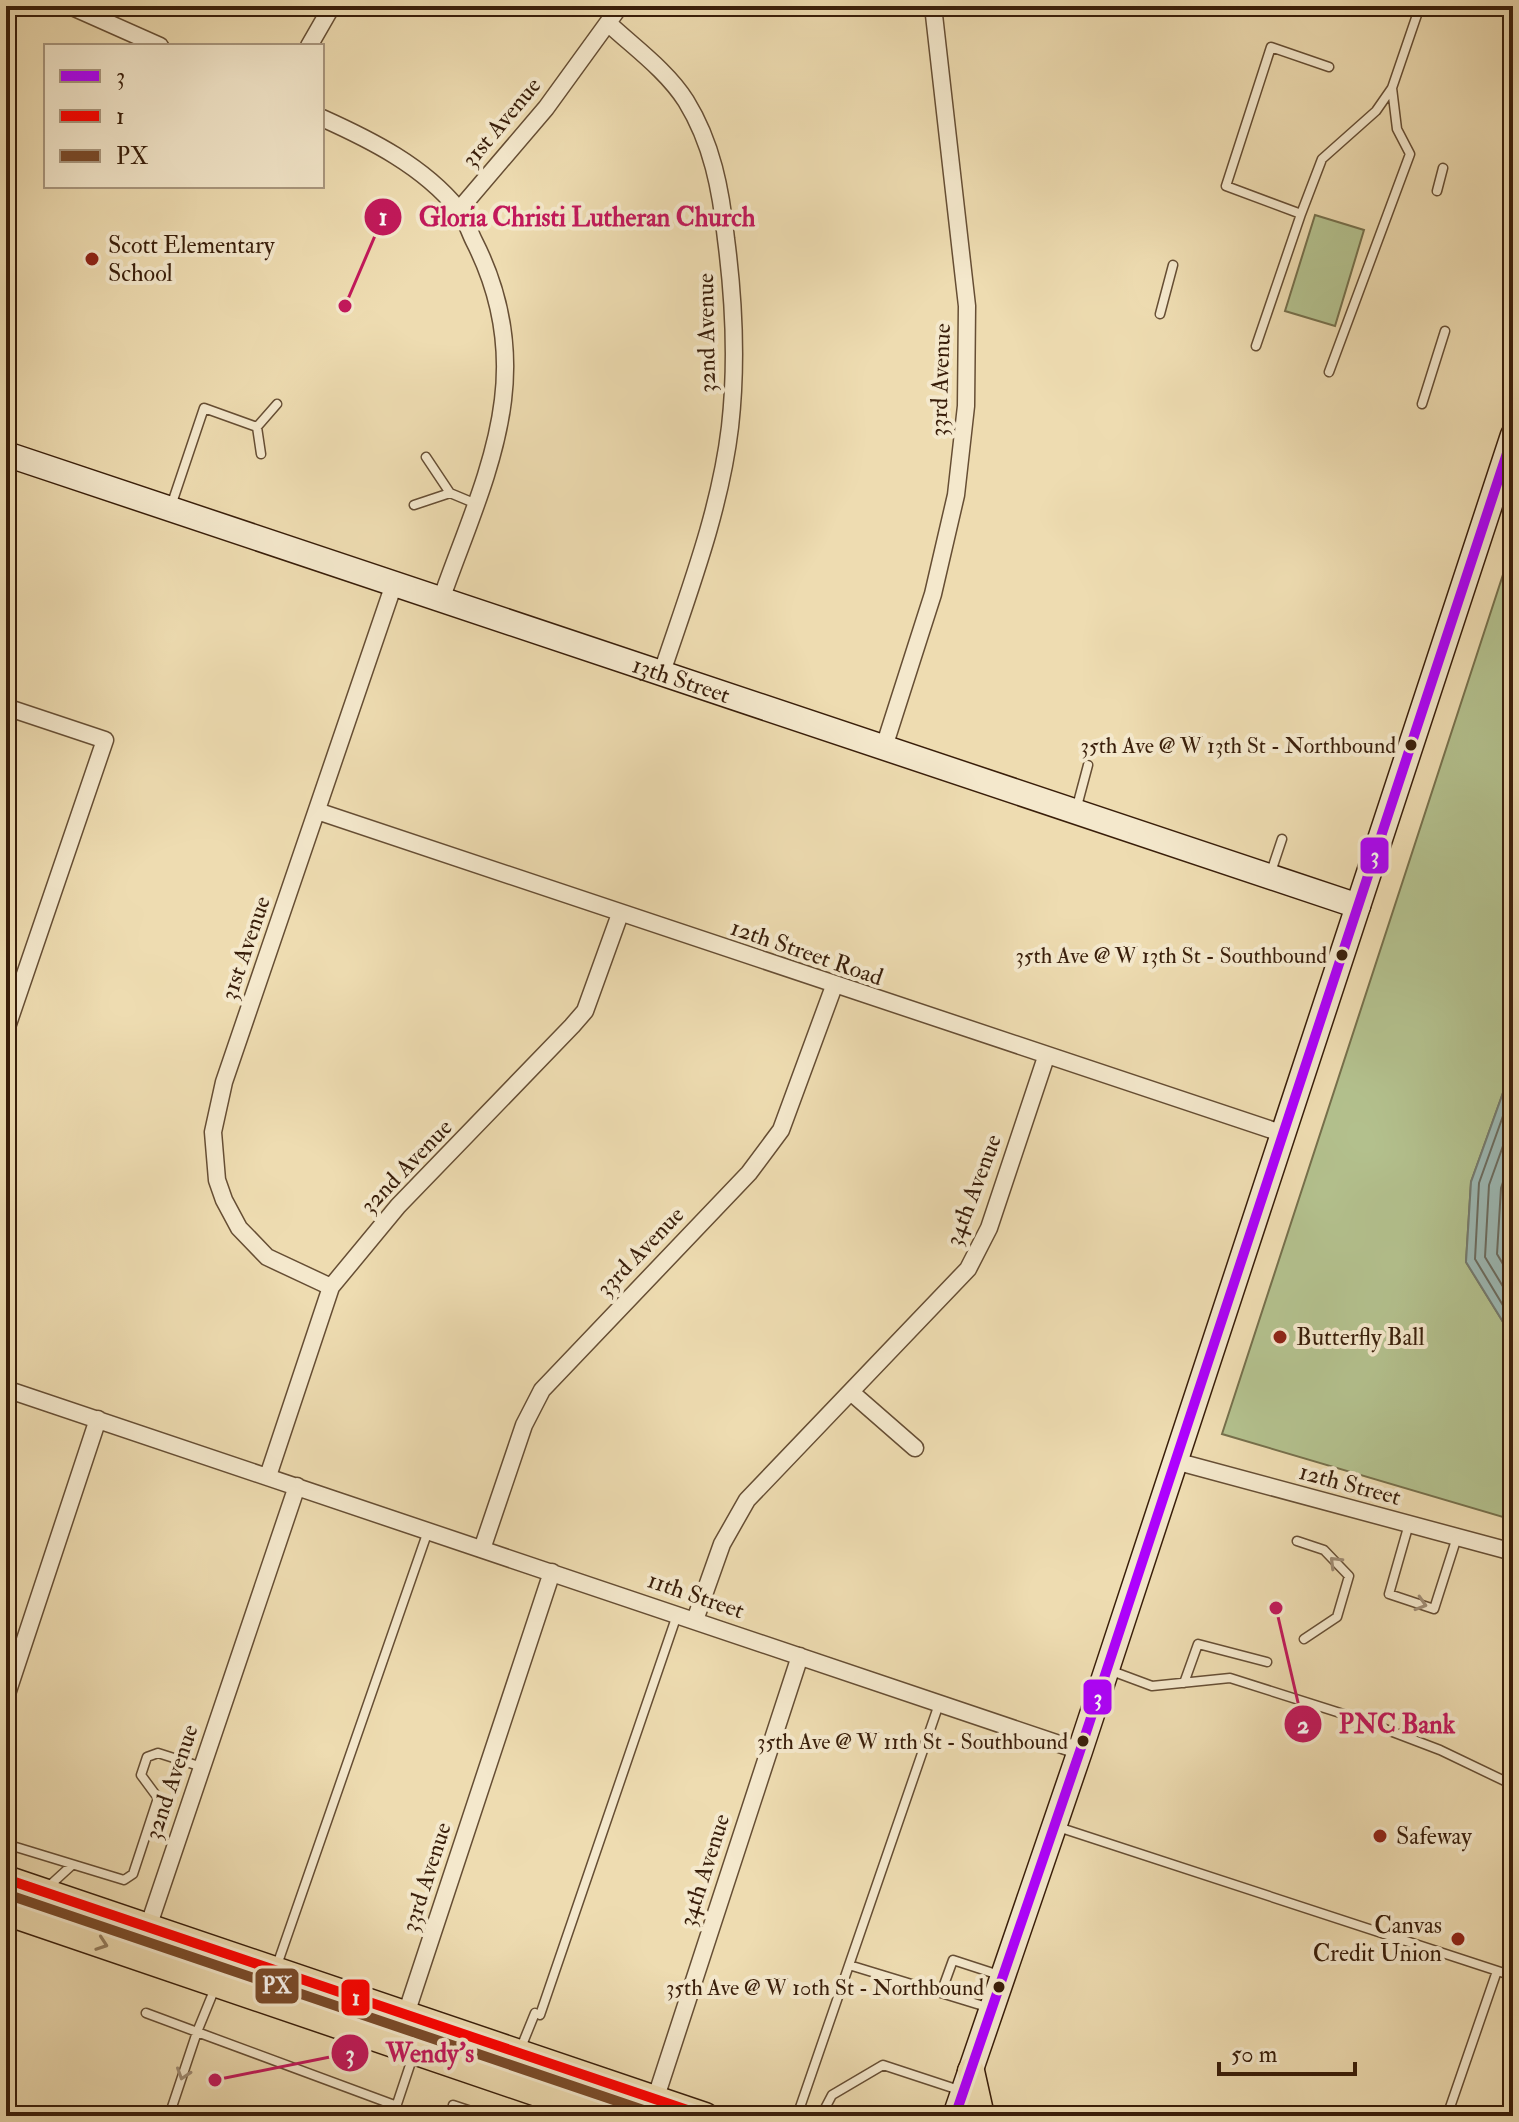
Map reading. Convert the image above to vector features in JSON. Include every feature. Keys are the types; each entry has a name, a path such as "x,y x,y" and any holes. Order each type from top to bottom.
{"main road":[{"path":"955,2116 1080,1751 1513,435"},
{"name":"13th Street","path":"6,454 395,581 1358,906"},
{"path":"6,1879 705,2116"},
{"path":"7,1912 605,2116"},
{"path":"268,2001 297,2002 368,2023 384,2023 406,2014"},
{"path":"415,2051 431,2041 526,2069 554,2065"},
{"path":"967,2081 981,2116"}],"street":[{"path":"71,6 156,44"},
{"path":"310,44 332,6"},
{"name":"31st Avenue","path":"459,210 546,108 620,6"},
{"name":"33rd Avenue","path":"884,747 933,594 956,495 966,406 967,306 933,6"},
{"name":"32nd Avenue","path":"609,24 675,85 706,140 721,195 729,266 733,361 730,427 706,538 662,672"},
{"path":"324,119 368,139 405,162 459,210 487,265 501,310 507,354 495,443 442,597"},
{"name":"31st Avenue","path":"331,1287 267,1257 239,1228 217,1180 213,1132 224,1082 395,581"},
{"path":"6,707 105,740 6,1030"},
{"name":"12th Street Road","path":"317,811 1284,1134"},
{"name":"32nd Avenue","path":"268,1476 331,1287 398,1206 585,1011 620,914"},
{"name":"33rd Avenue","path":"482,1549 524,1425 542,1390 749,1173 781,1130 834,986"},
{"name":"34th Avenue","path":"695,1620 722,1544 747,1500 968,1269 989,1228 1046,1057"},
{"path":"6,1389 268,1476"},
{"path":"852,1393 915,1448"},
{"path":"6,1697 98,1419"},
{"name":"12th Street","path":"1175,1461 1513,1552"},
{"name":"11th Street","path":"268,1476 1080,1751"},
{"name":"32nd Avenue","path":"138,1957 297,1486"},
{"name":"33rd Avenue","path":"406,2014 552,1572"},
{"name":"34th Avenue","path":"655,2100 800,1656"}],"lane":[{"path":"1256,346 1322,159 1376,111 1392,88 1420,6"},
{"path":"1301,214 1226,186 1271,47 1329,67"},
{"path":"1329,372 1410,154 1397,129 1392,88"},
{"path":"1437,191 1443,168"},
{"path":"1160,314 1173,265"},
{"path":"1422,404 1445,331"},
{"path":"261,454 257,427 277,404"},
{"path":"170,508 204,408 257,427"},
{"path":"426,457 450,493 474,503"},
{"path":"414,505 450,493"},
{"path":"1076,811 1088,765"},
{"path":"1270,876 1282,839"},
{"path":"1409,1524 1389,1594 1434,1609 1457,1537"},
{"path":"275,1970 428,1530"},
{"path":"1297,1541 1324,1550 1349,1576 1337,1617 1304,1639"},
{"path":"519,2053 537,2014 678,1614"},
{"path":"1184,1683 1198,1644 1267,1662"},
{"path":"1107,1669 1152,1686 1230,1678 1356,1718 1440,1750 1513,1785"},
{"path":"797,2116 939,1703"},
{"path":"6,1844 115,1880 133,1874 158,1798 141,1775 147,1757 158,1753 202,1767"},
{"path":"1054,1826 1513,1976"},
{"path":"43,1892 71,1866"},
{"path":"6,1949 7,1912"},
{"path":"941,1993 953,1960 1003,1976"},
{"path":"849,1965 992,2009"},
{"path":"1447,2116 1497,1971"},
{"path":"169,2116 217,1983"},
{"path":"146,2013 397,2106"},
{"path":"393,2116 415,2051"},
{"path":"821,2116 832,2095 883,2065 967,2081"},
{"path":"453,2105 486,2116"}],"green space":[{"path":"1315,215 1364,230 1335,326 1285,311"},
{"path":"1513,544 1513,1065 1471,1182 1466,1262 1513,1338 1513,1520 1222,1434"}],"water":[{"path":"1513,1065 1513,1338 1466,1262 1471,1182"}],"transit line":[{"name":"3","path":"955,2116 1080,1751 1513,435"},
{"name":"1","path":"6,1879 705,2116"},
{"name":"PX","path":"6,1894 661,2116"}],"place":[{"name":"Scott Elementary School","path":"92,259"},
{"name":"Gloria Christi Lutheran Church","path":"345,306"},
{"name":"35th Ave @ W 13th St - Northbound","path":"1411,745"},
{"name":"35th Ave @ W 13th St - Southbound","path":"1342,955"},
{"name":"Butterfly Ball","path":"1280,1337"},
{"name":"PNC Bank","path":"1276,1608"},
{"name":"35th Ave @ W 11th St - Southbound","path":"1083,1741"},
{"name":"Safeway","path":"1380,1836"},
{"name":"Canvas Credit Union","path":"1458,1939"},
{"name":"35th Ave @ W 10th St - Northbound","path":"999,1987"},
{"name":"Wendy's","path":"215,2080"}]}
